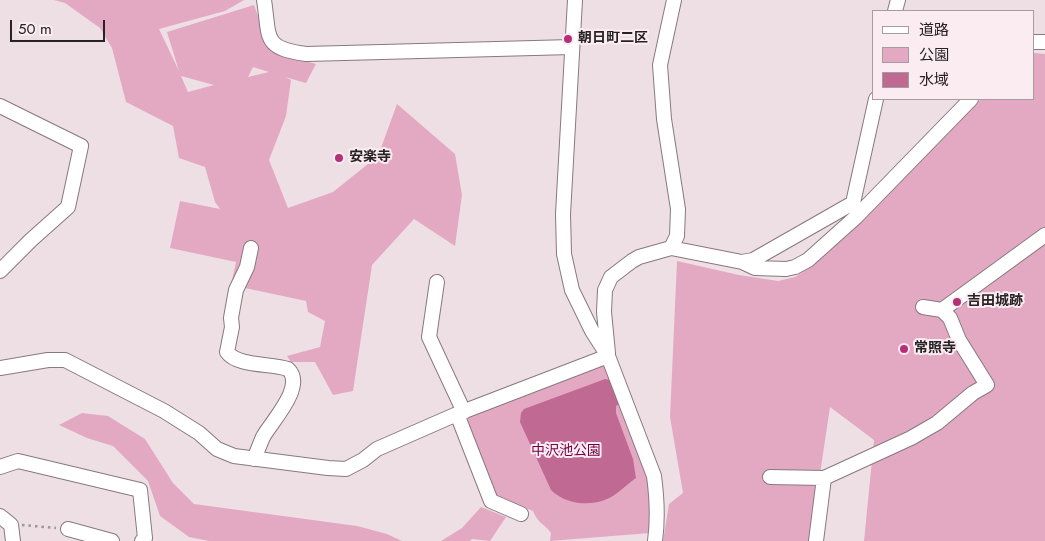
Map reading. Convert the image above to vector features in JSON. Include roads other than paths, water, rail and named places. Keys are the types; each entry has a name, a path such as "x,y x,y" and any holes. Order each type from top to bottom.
{"street":[{"path":"264,0 270,40 278,48 287,52 315,54 572,47"},
{"path":"575,0 563,214 564,254 572,290 592,331 608,356 654,476 657,526 655,541"},
{"path":"671,248 677,236 678,209 659,75 674,0"},
{"path":"742,262 753,260 853,203 876,100"},
{"path":"608,356 604,312 605,290 612,277 632,260 671,248 742,262 755,268 786,269 795,267 808,260 856,217 970,100"},
{"path":"0,106 81,146 68,206 30,240 0,271"},
{"path":"942,310 1045,234"},
{"path":"251,248 235,295 227,352 238,360 288,369 292,373 294,380 292,389 279,415 264,436 254,459"},
{"path":"437,282 429,337 460,413 490,501 521,514"},
{"path":"770,477 824,478 911,438 937,423 973,394 987,386 959,340 950,318 942,310 923,307"},
{"path":"0,368 48,360 65,360 164,411 199,433 217,449 234,456 328,468 346,468 363,460 377,448 460,413 608,356"},
{"path":"0,467 18,461 140,490 145,538 142,541"},
{"path":"816,541 824,478"},
{"path":"6,521 13,541"},
{"path":"68,530 112,541"}],"water":[{"path":"605,379 610,380 619,404 616,406 616,413 633,459 636,478 607,499 593,503 570,501 551,490 520,422 521,413 524,409"}],"place":[{"name":"朝日町二区","path":"568,39"},
{"name":"安楽寺","path":"339,158"},
{"name":"吉田城跡","path":"957,302"},
{"name":"常照寺","path":"904,349"}],"park label":[{"name":"中沢池公園","path":"566,452"}]}
